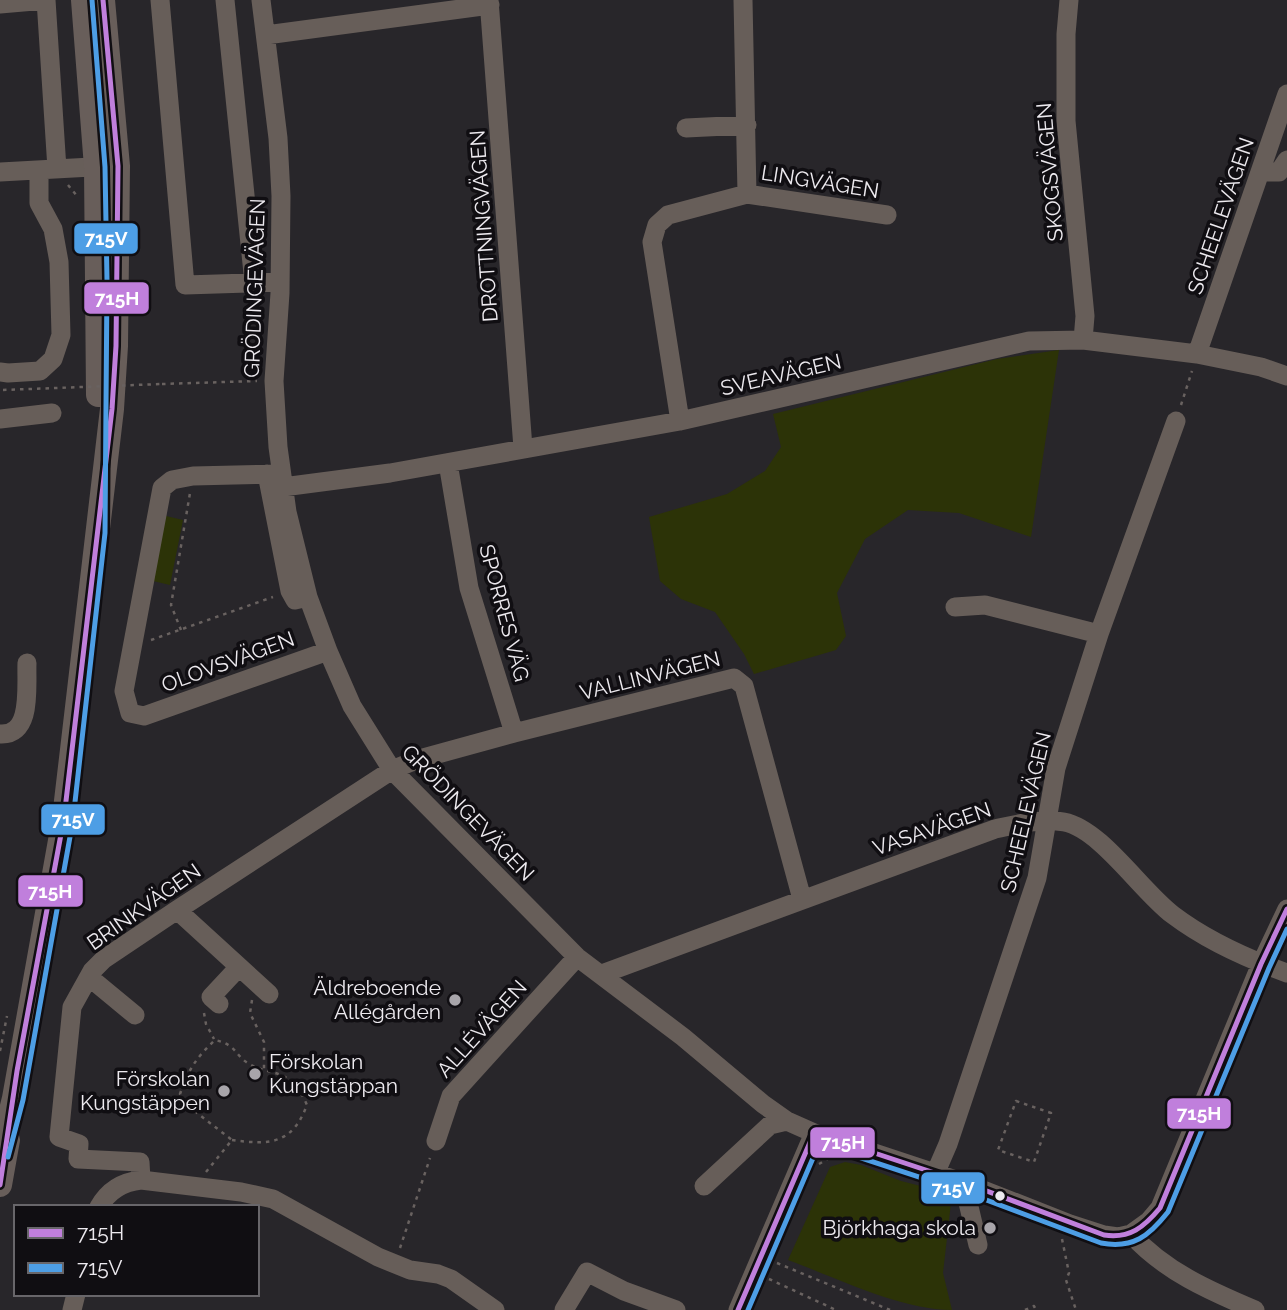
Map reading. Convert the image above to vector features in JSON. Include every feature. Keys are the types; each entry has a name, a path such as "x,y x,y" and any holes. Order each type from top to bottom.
{"main road":[{"path":"83,0 107,167"},
{"path":"0,1185 64,818 112,409 116,346 107,167 103,0"},
{"path":"0,1155 14,1098"}],"street":[{"path":"0,4 46,0 53,169 40,203 53,229 58,262 61,335 53,359 40,371 8,373 2,381"},
{"path":"160,0 184,285 280,282"},
{"path":"225,0 254,283"},
{"name":"GRÖDINGEVÄGEN","path":"261,0 278,138 281,196 280,282 274,381 277,479 309,597 328,651 352,706 392,770 578,957 787,1121 814,1133 968,1184 1093,1232 1118,1237 1131,1234"},
{"path":"680,421 652,242 657,225 668,215 747,194 743,0"},
{"name":"SKOGSVÄGEN","path":"1069,0 1066,34 1066,121 1085,316 1083,340"},
{"path":"266,35 489,3"},
{"name":"DROTTNINGVÄGEN","path":"489,3 523,448"},
{"name":"SCHEELEVÄGEN","path":"1197,354 1287,93"},
{"path":"686,128 747,125"},
{"path":"1260,172 1279,172 1287,160"},
{"path":"0,172 107,167"},
{"name":"LINGVÄGEN","path":"747,194 887,215"},
{"name":"SVEAVÄGEN","path":"193,476 277,479 448,463 680,421 1029,341 1083,340 1197,354 1261,367 1287,376"},
{"path":"0,419 52,413"},
{"name":"SCHEELEVÄGEN","path":"935,1174 948,1144 1037,878 1056,768 1100,634 1176,421"},
{"name":"SPORRES VÄG","path":"448,463 469,588 514,733"},
{"path":"133,643 162,488 172,480 193,476"},
{"path":"277,479 289,591 295,600 309,597"},
{"path":"955,607 985,605 1100,634"},
{"name":"OLOVSVÄGEN","path":"133,643 124,691 130,713 144,716 328,651"},
{"path":"0,734 10,735 18,729 24,718 27,663"},
{"name":"VALLINVÄGEN","path":"392,770 416,760 514,733 734,678 744,686 802,899"},
{"name":"BRINKVÄGEN","path":"141,1180 140,1162 78,1159 79,1144 59,1136 72,1007 89,977 104,959 392,770"},
{"name":"VASAVÄGEN","path":"601,974 995,829 1046,821 1066,823 1083,829 1172,914 1261,964 1287,972"},
{"path":"1255,1310 1230,1304 1205,1289 1145,1250 1131,1234 1149,1221 1160,1208 1261,964 1287,909"},
{"path":"177,910 265,990"},
{"name":"ALLÉVÄGEN","path":"436,1141 452,1096 578,957"},
{"path":"219,1004 211,997 239,967"},
{"path":"89,977 135,1015"},
{"path":"704,1186 770,1125 787,1121"},
{"path":"738,1310 814,1133"},
{"path":"100,1205 116,1188 127,1182 141,1180 273,1199 360,1248 395,1264 451,1279 495,1310"},
{"path":"968,1184 966,1194 978,1245"},
{"path":"564,1310 587,1272 624,1291 676,1310"}],"path":[{"path":"53,169 83,203"},
{"path":"1176,421 1197,354"},
{"path":"88,380 88,394"},
{"path":"2,381 162,384 274,381"},
{"path":"181,630 171,605 193,476"},
{"path":"133,643 140,644 289,591"},
{"path":"264,1072 264,1042 250,1013 254,992 265,990"},
{"path":"0,1051 7,1016"},
{"path":"215,1041 229,1043 247,1063 264,1072 283,1076 301,1091 307,1105 302,1119 283,1139 263,1144 232,1140 197,1113 180,1094 188,1072 199,1056 215,1041"},
{"path":"1016,1101 1051,1113 1034,1162 998,1150 1016,1101"},
{"path":"201,1187 202,1177 232,1140"},
{"path":"395,1264 436,1141"},
{"path":"1060,1229 1069,1273 1066,1280 1076,1310"},
{"path":"773,1261 890,1310"},
{"path":"766,1278 836,1310"},
{"path":"1025,1310 1034,1306 1036,1310"}],"green space":[{"path":"1059,350 1031,537 959,513 908,510 865,539 837,593 846,636 836,650 754,674 744,654 715,612 681,599 660,581 649,517 727,494 765,471 781,447 773,414 997,359"},
{"path":"166,516 183,520 170,585 153,581"},
{"path":"845,1162 861,1165 901,1181 952,1194 943,1273 952,1310 932,1309 891,1299 788,1260 830,1167"}],"transit line":[{"name":"715V","path":"8,1157 23,1100 73,820 105,533 105,167 92,0"},
{"name":"715H","path":"0,1185 17,1071 64,818 112,409 116,346 118,166 103,0"},
{"name":"715H","path":"738,1310 814,1133 968,1184 1104,1235 1121,1235 1142,1226 1160,1208 1261,964 1287,909"},
{"name":"715V","path":"748,1310 819,1144 965,1192 1101,1243 1122,1244 1147,1234 1168,1212 1287,929"}],"place":[{"name":"Äldreboende Allégården","path":"455,1000"},
{"name":"Förskolan Kungstäppan","path":"255,1074"},
{"name":"Förskolan Kungstäppen","path":"224,1091"},
{"name":"Björkhaga skola","path":"990,1228"}]}
